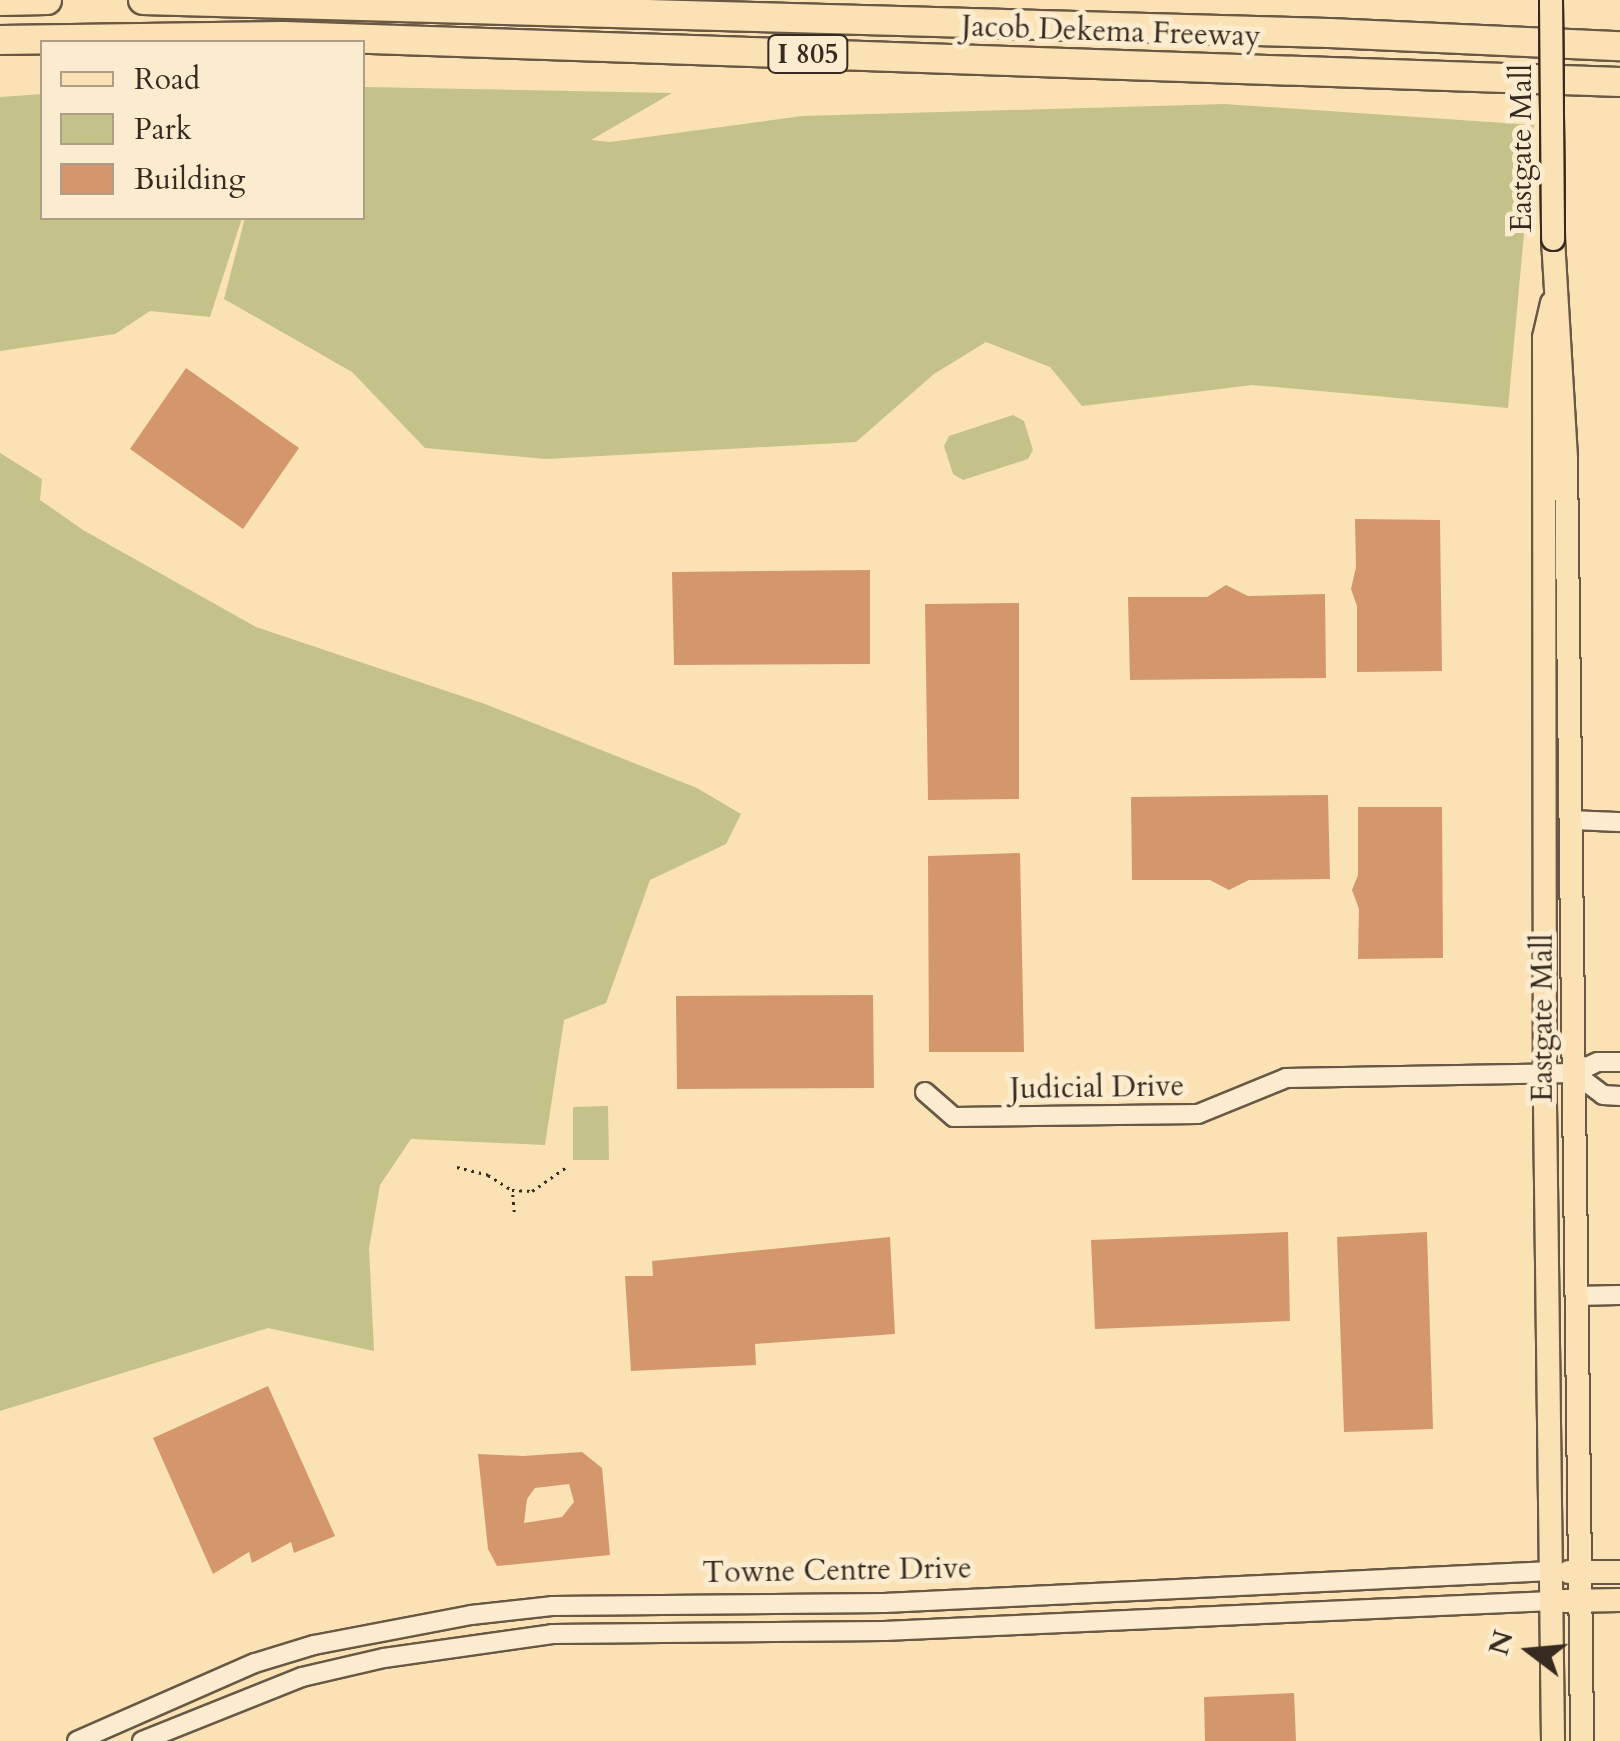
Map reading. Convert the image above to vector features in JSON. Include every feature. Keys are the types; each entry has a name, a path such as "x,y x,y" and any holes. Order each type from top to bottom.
{"highway":[{"path":"0,1 46,0"},
{"path":"143,0 1330,33 1620,46"},
{"path":"584,0 1184,17 1584,34 1620,27"},
{"name":"Jacob Dekema Freeway","path":"0,40 282,36 1620,82"}],"main road":[{"name":"Eastgate Mall","path":"1551,0 1554,295 1562,338 1572,820 1582,1741"},
{"name":"Eastgate Mall","path":"1553,1741 1545,1074 1544,338 1554,295"},
{"name":"Towne Centre Drive","path":"1550,1571 1620,1572"},
{"name":"Towne Centre Drive","path":"1551,1601 1620,1600"}],"street":[{"path":"1572,820 1620,822"},
{"name":"Judicial Drive","path":"924,1092 954,1117 1198,1114 1286,1078 1574,1074 1598,1062 1620,1062"},
{"name":"Judicial Drive","path":"1574,1074 1603,1095 1620,1096"},
{"path":"1575,1296 1620,1294"},
{"name":"Towne Centre Drive","path":"77,1741 182,1691 270,1658 372,1632 471,1615 552,1606 884,1603 1550,1571"},
{"name":"Towne Centre Drive","path":"142,1741 302,1677 384,1658 552,1634 884,1631 1551,1601"}],"path":[{"path":"457,1167 488,1176 512,1190 532,1192 568,1166"},
{"path":"512,1190 514,1212"}],"green space":[{"path":"365,87 672,93 591,140 610,142 802,116 1224,104 1534,125 1508,408 1252,385 1082,406 1050,367 986,342 934,374 856,442 546,459 425,448 352,372 224,299 244,220 365,220"},
{"path":"40,94 40,220 241,220 210,317 150,311 115,334 0,351 0,97"},
{"path":"1013,415 1024,421 1033,450 1028,459 963,480 953,474 944,446 949,436"},
{"path":"0,453 42,479 40,500 83,530 256,627 485,704 697,788 741,814 726,844 650,880 606,1003 564,1020 545,1145 411,1139 380,1185 369,1248 374,1351 268,1328 0,1411"},
{"path":"608,1106 609,1160 573,1160 573,1107"}],"building":[{"path":"186,368 299,448 243,529 130,449"},
{"path":"1355,519 1440,520 1442,671 1357,672 1357,606 1351,589 1356,567"},
{"path":"870,570 870,664 674,665 672,572"},
{"path":"1226,585 1248,596 1325,594 1326,678 1130,680 1128,597 1207,597"},
{"path":"1019,603 1019,799 928,800 925,604"},
{"path":"1328,795 1330,879 1249,880 1229,890 1210,880 1132,880 1131,797"},
{"path":"1358,807 1442,807 1443,958 1358,959 1359,909 1352,890 1358,875"},
{"path":"1020,853 1024,1052 929,1052 928,856"},
{"path":"873,995 874,1088 677,1089 676,996"},
{"path":"1288,1232 1290,1321 1095,1329 1091,1240"},
{"path":"1427,1232 1433,1429 1344,1432 1337,1237"},
{"path":"890,1237 895,1334 755,1344 756,1365 631,1371 625,1276 653,1276 652,1261"},
{"path":"268,1386 335,1536 294,1553 291,1542 252,1563 249,1552 213,1574 153,1438"},
{"path":"582,1452 602,1468 610,1555 497,1566 488,1549 478,1454","holes":["569,1484 574,1502 562,1517 524,1523 527,1499 535,1488"]},
{"path":"1294,1693 1296,1741 1205,1741 1204,1697"}]}
